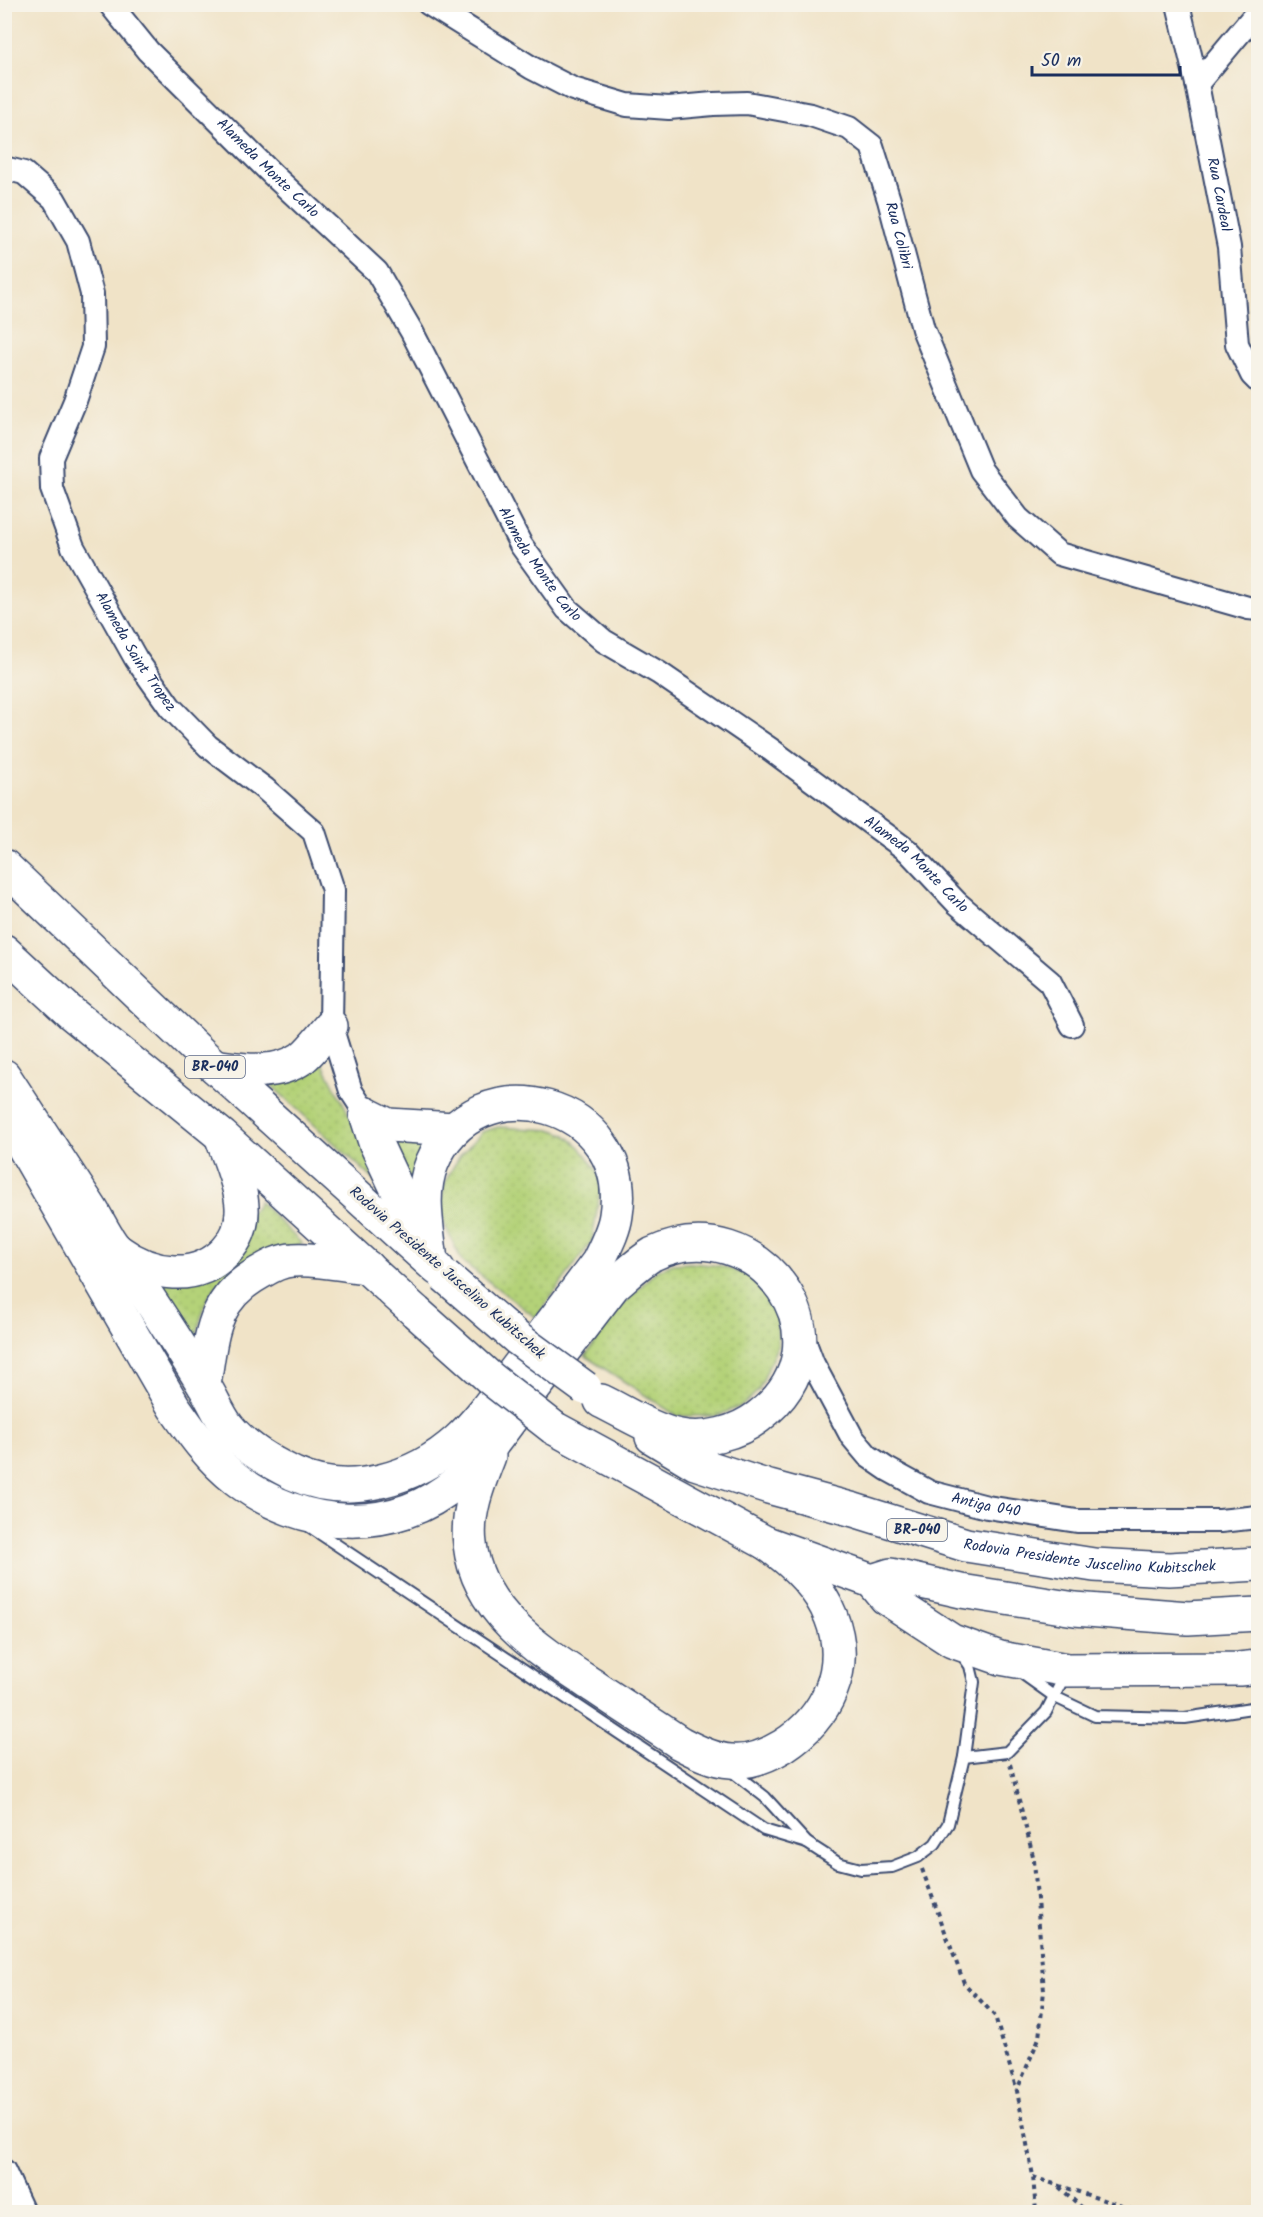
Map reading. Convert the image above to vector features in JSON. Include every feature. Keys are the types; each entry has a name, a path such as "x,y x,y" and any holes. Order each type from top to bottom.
{"highway":[{"name":"Rodovia Presidente Juscelino Kubitschek","path":"4,866 214,1066 518,1339 656,1440 695,1463 966,1545 1094,1565 1169,1569 1258,1564"},
{"name":"BR-040","path":"4,951 71,1012 222,1136 490,1378 554,1428 766,1543 872,1581 891,1575 961,1591 1075,1609 1188,1618 1258,1614"},
{"path":"214,1066 249,1071 271,1070 291,1064 304,1057 331,1026"},
{"path":"4,1076 204,1384 227,1425 262,1456 307,1479 331,1485 349,1485 374,1482 412,1471 445,1451 472,1427 598,1262 616,1216 616,1185 609,1158 602,1144 583,1124 561,1112 532,1104 512,1103 493,1106 471,1115 454,1129 432,1163 426,1186 425,1209 438,1269"},
{"path":"4,1113 174,1407 221,1466 249,1488 275,1503 305,1514 338,1521 372,1520 405,1513 432,1500 457,1482 496,1439 614,1286 645,1260 668,1249 704,1244 735,1249 763,1266 790,1297 801,1331 799,1359 794,1373 778,1399 751,1422 708,1437 679,1436 664,1431 593,1394"},
{"path":"366,1114 388,1125 454,1129"},
{"path":"366,1114 375,1142 438,1269"},
{"path":"117,1250 152,1267 174,1273 186,1273 204,1268 231,1246 240,1228 243,1205 237,1179 222,1136"},
{"path":"204,1384 214,1324 227,1298 248,1280 274,1264 292,1260 367,1267"},
{"path":"496,1439 475,1492 469,1527 469,1543 474,1567 484,1591 513,1626 546,1655 680,1743 713,1758 731,1761 747,1760 768,1754 789,1742 823,1709 835,1682 839,1654 831,1616 809,1581 782,1554 766,1543"},
{"path":"872,1581 886,1598 952,1641 1000,1658 1061,1684 1258,1667"}],"street":[{"name":"Alameda Monte Carlo","path":"110,4 156,60 273,175 377,272 412,332 521,545 567,609 604,640 659,672 770,749 908,851 957,903 1050,982 1072,1025"},
{"name":"Rua Colibri","path":"429,4 532,68 573,89 627,105 669,108 747,103 811,115 849,128 872,147 889,200 923,329 981,470 1018,518 1059,554 1258,609"},
{"name":"Rua Cardeal","path":"1178,4 1197,84 1229,247 1237,344 1252,375 1258,381"},
{"path":"1197,84 1258,11"},
{"name":"Alameda Saint Tropez","path":"4,168 24,173 54,199 78,241 92,294 93,347 75,401 51,458 52,489 73,547 136,659 170,707 208,746 265,789 314,832 333,890 331,1026 351,1091 366,1114"},
{"name":"Antiga 040","path":"801,1331 813,1364 852,1437 868,1456 929,1492 987,1507 1077,1521 1220,1521 1258,1517"},
{"path":"4,2171 23,2212"}],"lane":[{"path":"275,1503 764,1830 807,1843"},
{"path":"713,1758 765,1797 807,1843 838,1863 861,1869 892,1867 918,1857 935,1844 948,1824 964,1756 974,1682 970,1666 952,1641"},
{"path":"964,1756 1007,1752 1046,1712 1061,1684 1095,1716 1185,1718 1258,1707"}],"path":[{"path":"1007,1752 1034,1860 1044,1990 1039,2038 1017,2091"},
{"path":"918,1857 964,1983 995,2016 1017,2091 1033,2176 1036,2212"},
{"path":"1033,2176 1140,2212"},
{"path":"1056,2184 1087,2212"}],"green space":[{"path":"322,1062 385,1184 382,1187 271,1085"},
{"path":"498,1127 554,1130 566,1135 580,1147 598,1172 601,1186 592,1241 536,1318 462,1261 445,1226 441,1207 444,1186 460,1156 482,1132"},
{"path":"384,1137 429,1141 410,1188"},
{"path":"259,1201 302,1244 250,1263 226,1277 208,1298 194,1347 151,1276 165,1279 256,1208"},
{"path":"673,1264 721,1266 750,1276 767,1293 777,1314 778,1344 759,1390 742,1406 716,1416 677,1416 585,1356 619,1309 655,1272"}]}
